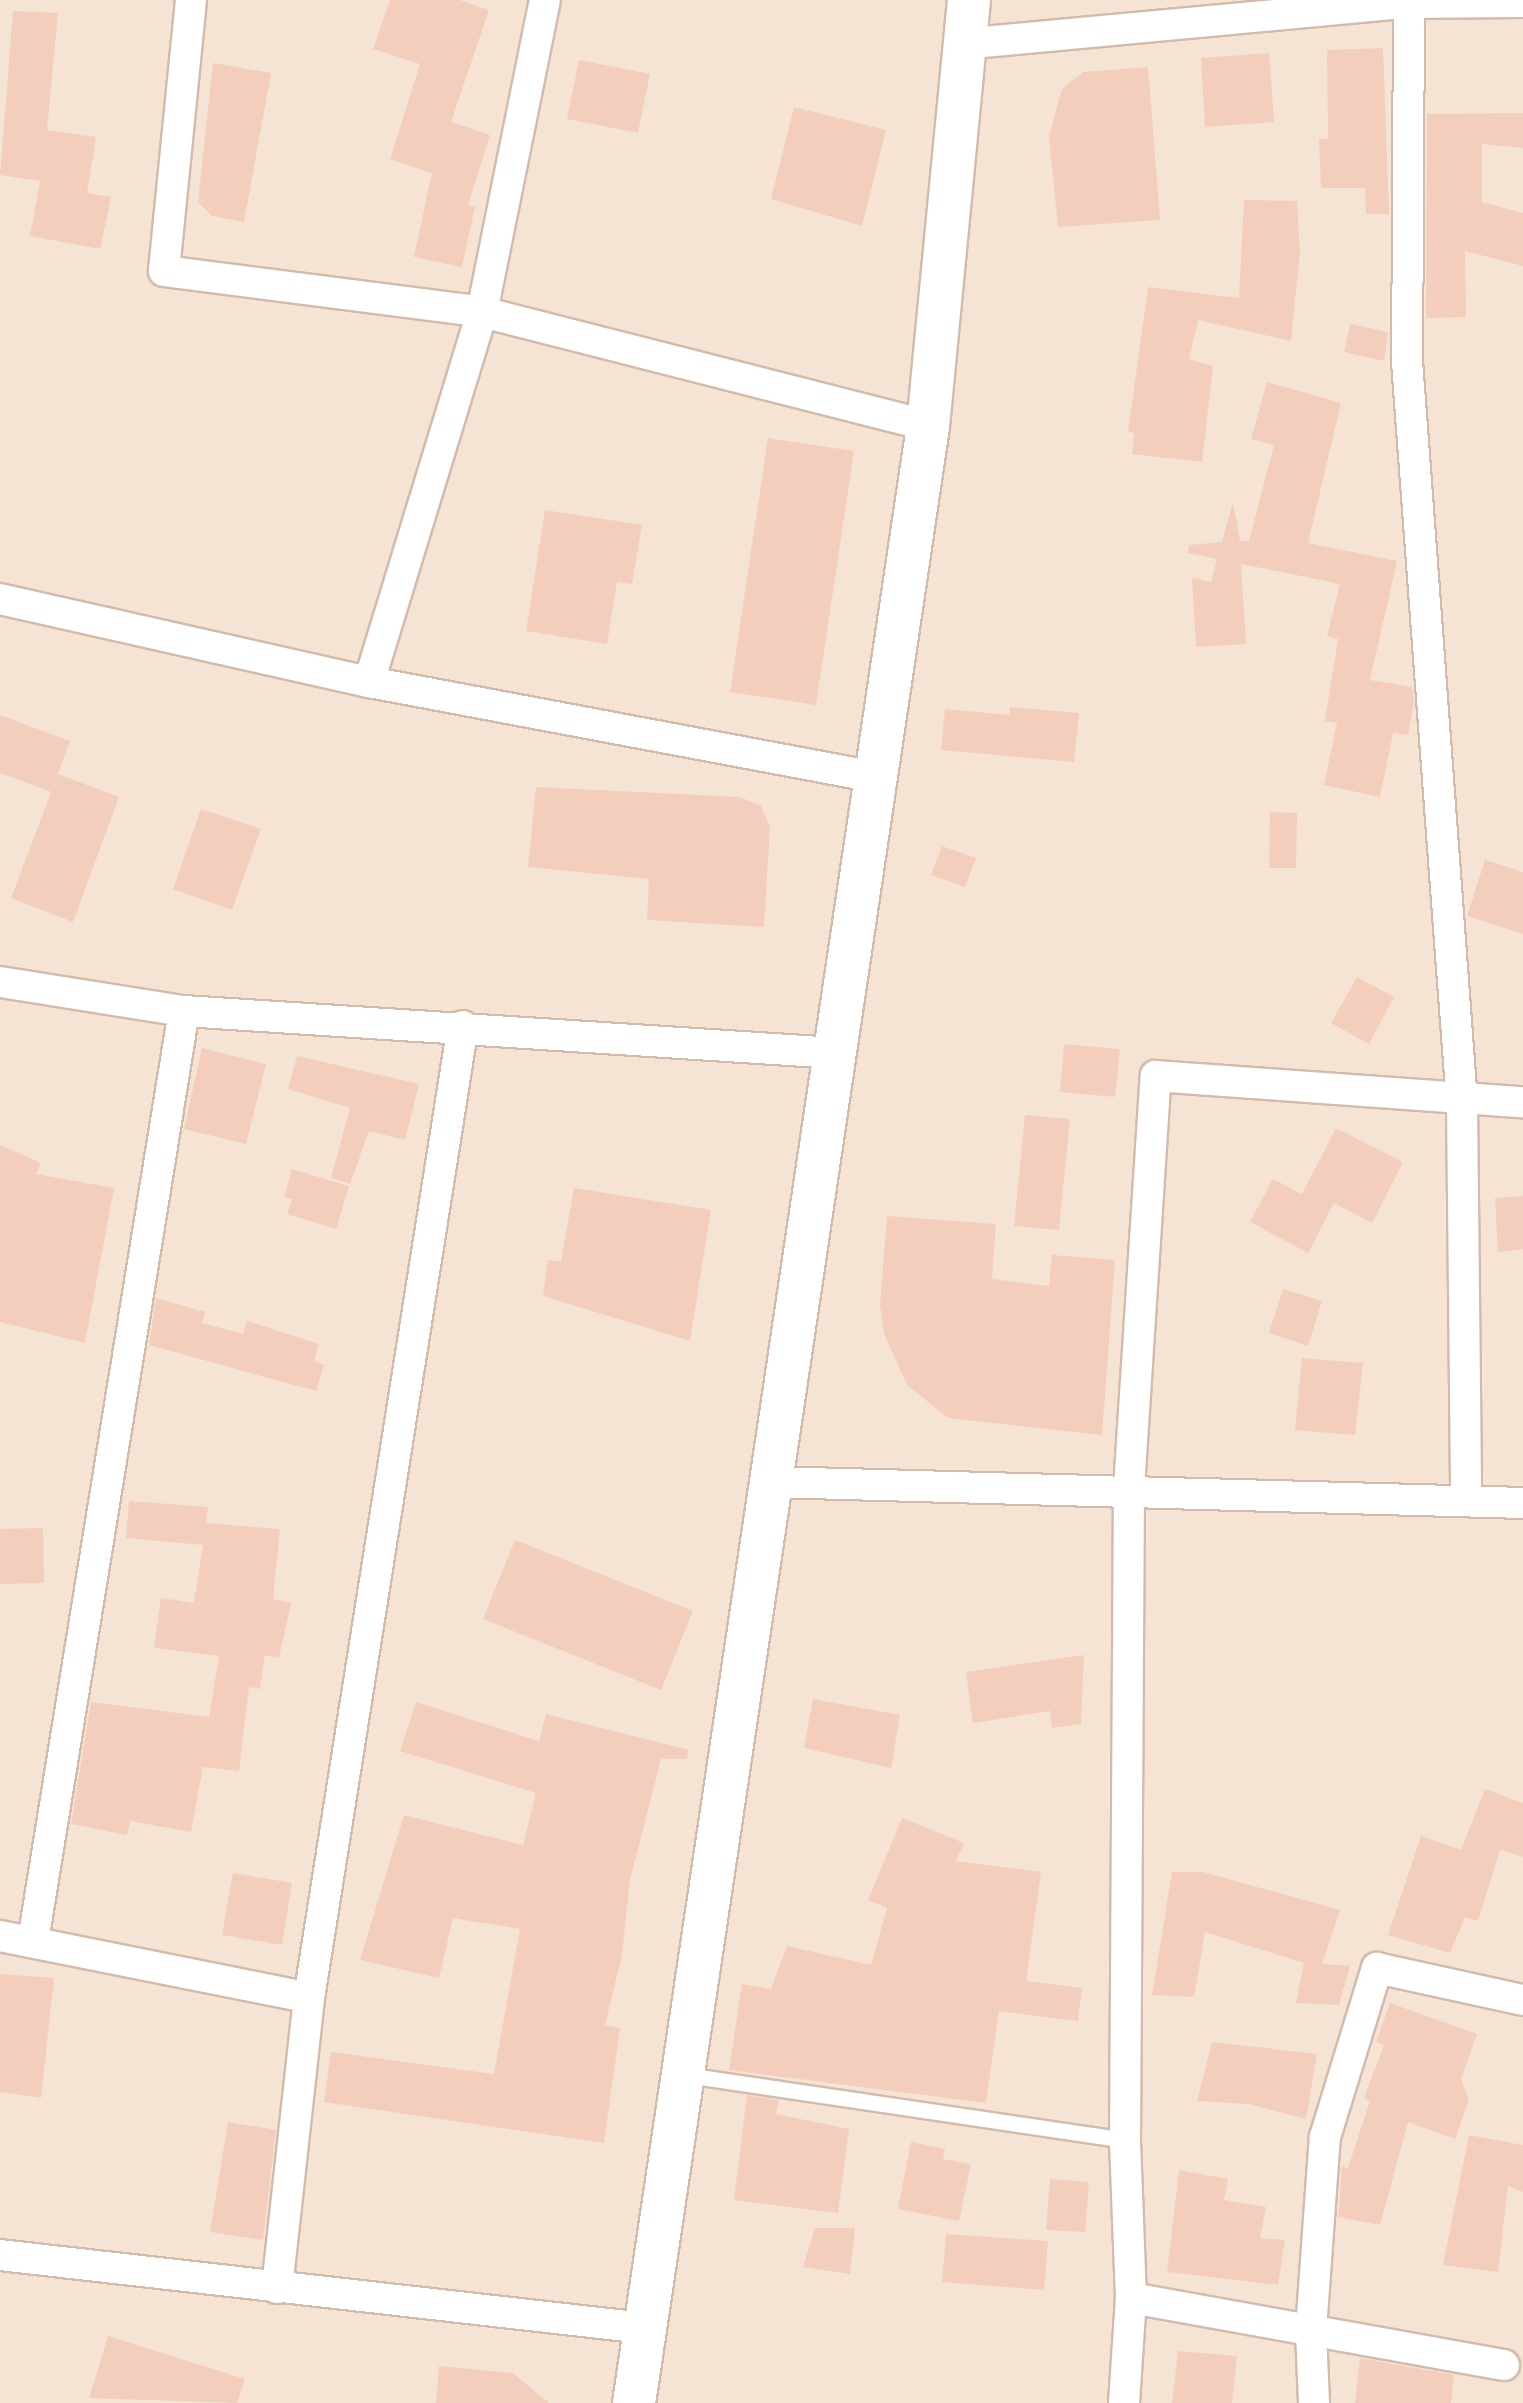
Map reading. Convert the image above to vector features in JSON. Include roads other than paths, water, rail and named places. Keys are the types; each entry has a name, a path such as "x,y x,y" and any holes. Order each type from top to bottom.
{"street":[{"path":"191,0 164,270 482,312 928,426"},
{"path":"369,682 482,312 545,0"},
{"path":"634,2403 928,426 969,0"},
{"path":"962,44 1409,2 1523,2"},
{"path":"1409,2 1407,361 1462,1102 1466,1502"},
{"path":"0,599 369,682 876,777"},
{"path":"0,982 184,1011 463,1026 836,1054"},
{"path":"32,1941 184,1011"},
{"path":"277,2288 309,1998 463,1026"},
{"path":"1124,2403 1131,2298 1125,2140 1129,1488 1156,1076 1462,1102 1523,1102"},
{"path":"772,1482 1129,1488 1523,1503"},
{"path":"0,1936 309,1998"},
{"path":"1314,2403 1310,2330 1325,2137 1377,1968 1523,2000"},
{"path":"0,2255 644,2328"},
{"path":"1131,2298 1504,2365"}],"lane":[{"path":"682,2074 1125,2140"}]}
